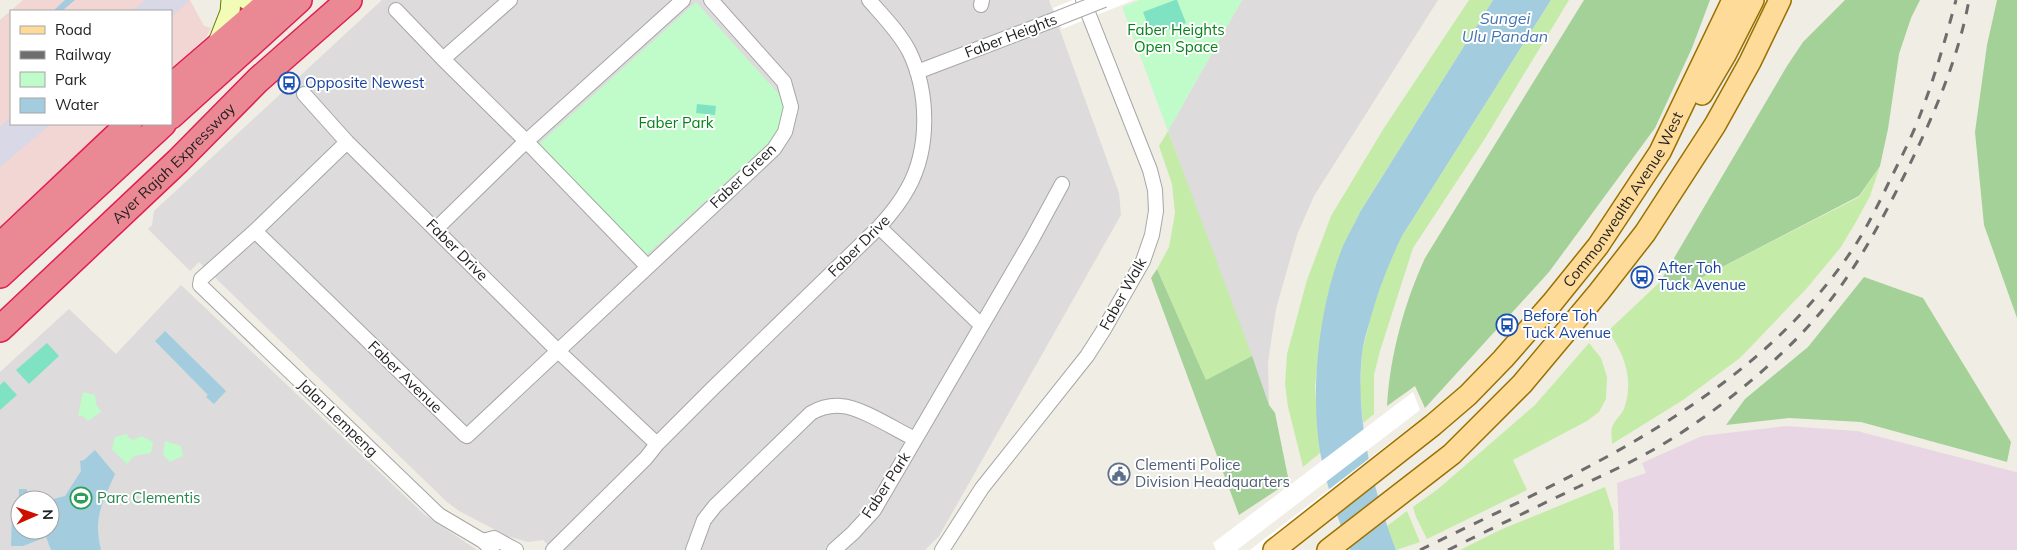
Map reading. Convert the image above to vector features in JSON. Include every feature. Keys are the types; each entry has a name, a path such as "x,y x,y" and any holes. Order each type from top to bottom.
{"highway":[{"path":"172,86 272,0"},
{"path":"172,115 299,0"},
{"name":"Ayer Rajah Expressway","path":"0,329 178,161 258,80 349,0"},
{"path":"0,246 128,125"},
{"path":"0,275 162,125"}],"main road":[{"name":"Commonwealth Avenue West","path":"1274,550 1468,395 1503,360 1552,303 1598,246 1660,152 1733,0"},
{"path":"1660,152 1700,98 1725,55 1753,0"},
{"name":"Commonwealth Avenue West","path":"1328,550 1452,454 1522,384 1645,233 1714,125 1750,62 1780,0"},
{"path":"1750,62 1796,0"}],"street":[{"path":"217,46 230,12 231,0"},
{"path":"247,0 266,0"},
{"path":"443,59 510,0"},
{"path":"436,229 527,142 683,0"},
{"name":"Faber Green","path":"558,351 774,149 785,132 791,107 784,82 712,0"},
{"name":"Faber Drive","path":"554,550 646,458 657,444 879,228 898,205 910,186 917,168 924,128 924,103 918,72 908,51 869,0"},
{"name":"Faber Walk","path":"942,550 982,488 1087,356 1143,261 1152,235 1156,211 1155,190 1150,170 1083,0"},
{"name":"Faber Heights","path":"918,72 1104,0"},
{"path":"396,10 647,266"},
{"name":"Faber Drive","path":"304,94 347,142 558,351 657,444"},
{"path":"255,231 347,142"},
{"name":"Faber Park","path":"834,550 874,510 1031,241 1062,184"},
{"path":"879,228 981,325"},
{"name":"Jalan Lempeng","path":"255,231 201,279 200,285 439,515 488,545 494,538 516,550"},
{"name":"Faber Avenue","path":"255,231 467,436 558,351"},
{"name":"Faber Park","path":"693,550 704,520 715,506 816,410 831,406 854,409 915,439"}],"shaded area":[{"path":"23,0 190,0 204,26 211,28 207,36 172,68 172,10 12,10"},
{"path":"145,0 190,0 172,16 172,10 133,10"},
{"path":"382,0 1049,0 1119,193 1121,215 939,536 925,550 553,550 543,540 528,542 507,536 459,511 447,502 199,262 190,271 148,229 152,225 154,211"},
{"path":"1242,0 1438,0 1314,196 1297,235 1276,309 1268,362 1269,406 1168,131"},
{"path":"10,11 10,125 110,125 0,226 0,20"},
{"path":"10,118 10,125 50,125 0,167 0,127"},
{"path":"181,285 425,515 477,550 0,550 0,372 69,309 116,354"},
{"path":"1786,426 1857,431 2017,471 2017,550 1620,550 1617,483 1646,473 1642,463 1702,436"}],"green space":[{"name":"Faber Heights Open Space","path":"1140,0 1242,0 1168,131 1122,7"},
{"path":"1177,0 1186,23 1152,36 1143,12"},
{"path":"1469,0 1493,0 1360,212 1344,246 1332,280 1319,347 1315,387 1320,453 1303,467 1288,407 1285,384 1287,354 1307,280 1331,216 1384,128"},
{"path":"1551,0 1569,0 1484,140 1413,248 1374,375 1374,414 1363,423 1360,389 1362,352 1376,296 1388,265 1402,236"},
{"path":"1584,0 1710,0 1692,48 1655,128 1549,272 1425,408 1415,386 1387,406 1391,368 1399,330 1417,275 1425,258"},
{"path":"1845,0 1920,0 1911,18 1899,54 1888,129 1880,166 1859,196 1674,292 1660,282 1787,66 1803,42"},
{"path":"1997,0 2017,0 2017,318 1984,225 1975,132 1987,45"},
{"name":"Faber Park","path":"696,2 788,104 783,130 642,259 539,144"},
{"path":"697,104 716,106 715,115 696,113"},
{"path":"1168,131 1252,356 1206,380 1157,269 1169,247 1175,213 1172,184 1159,146"},
{"path":"1880,166 1870,196 1841,247 1807,288 1740,358 1683,400 1612,444 1612,427 1624,409 1627,398 1628,378 1619,349 1608,331 1660,282 1674,292 1859,197"},
{"path":"1157,269 1206,380 1252,356 1269,405 1275,413 1289,482 1239,515 1151,278"},
{"path":"1864,277 1923,298 2011,442 2007,462 1861,422 1789,418 1726,425 1745,399 1808,347"},
{"path":"47,343 59,356 29,384 16,370"},
{"path":"1589,343 1601,358 1607,377 1606,399 1599,412 1587,421 1513,460 1527,490 1427,539 1413,507 1438,489 1535,405"},
{"path":"4,381 17,395 0,410 0,385"},
{"path":"83,392 95,395 96,404 101,412 88,421 83,416 78,416"},
{"path":"127,434 133,440 141,436 153,442 151,453 134,456 127,464 112,449 115,437"},
{"path":"165,441 181,446 183,456 170,462 163,455"},
{"path":"1605,487 1613,512 1614,550 1460,550 1500,530"},
{"path":"1407,511 1420,542 1396,550 1387,526"}],"water":[{"path":"65,0 75,0 63,10 54,10"},
{"name":"Sungei Ulu Pandan","path":"1493,0 1551,0 1402,236 1383,279 1363,346 1361,404 1373,479 1396,550 1350,550 1326,477 1317,427 1316,401 1319,348 1328,294 1343,246 1360,212"},
{"path":"165,331 226,391 214,404 206,397 208,395 155,341"},
{"name":"Parc Clementis","path":"95,450 115,474 98,519 101,550 51,550 47,540 60,540 60,497 65,496 81,471 80,461 84,460"},
{"name":"Parc Clementis","path":"11,540 38,540 23,546 11,546"}],"pier":[{"path":"1073,0 1134,0 1062,29 1053,8"},
{"path":"1413,392 1420,410 1237,550 1216,550 1213,543"},
{"path":"1422,418 1436,436 1292,550 1250,550"}],"railway":[{"path":"1420,550 1538,493 1654,430 1709,394 1760,353 1807,308 1854,247 1901,158 1928,93 1956,0"},
{"path":"1448,550 1662,445 1729,399 1799,336 1841,286 1876,230 1896,191 1944,88 1969,0"}],"place":[{"name":"Opposite Newest","path":"289,83"},
{"name":"After Toh Tuck Avenue","path":"1642,277"},
{"name":"Before Toh Tuck Avenue","path":"1507,325"},
{"name":"Clementi Police Division Headquarters","path":"1119,474"},
{"name":"Parc Clementis","path":"81,498"}]}
